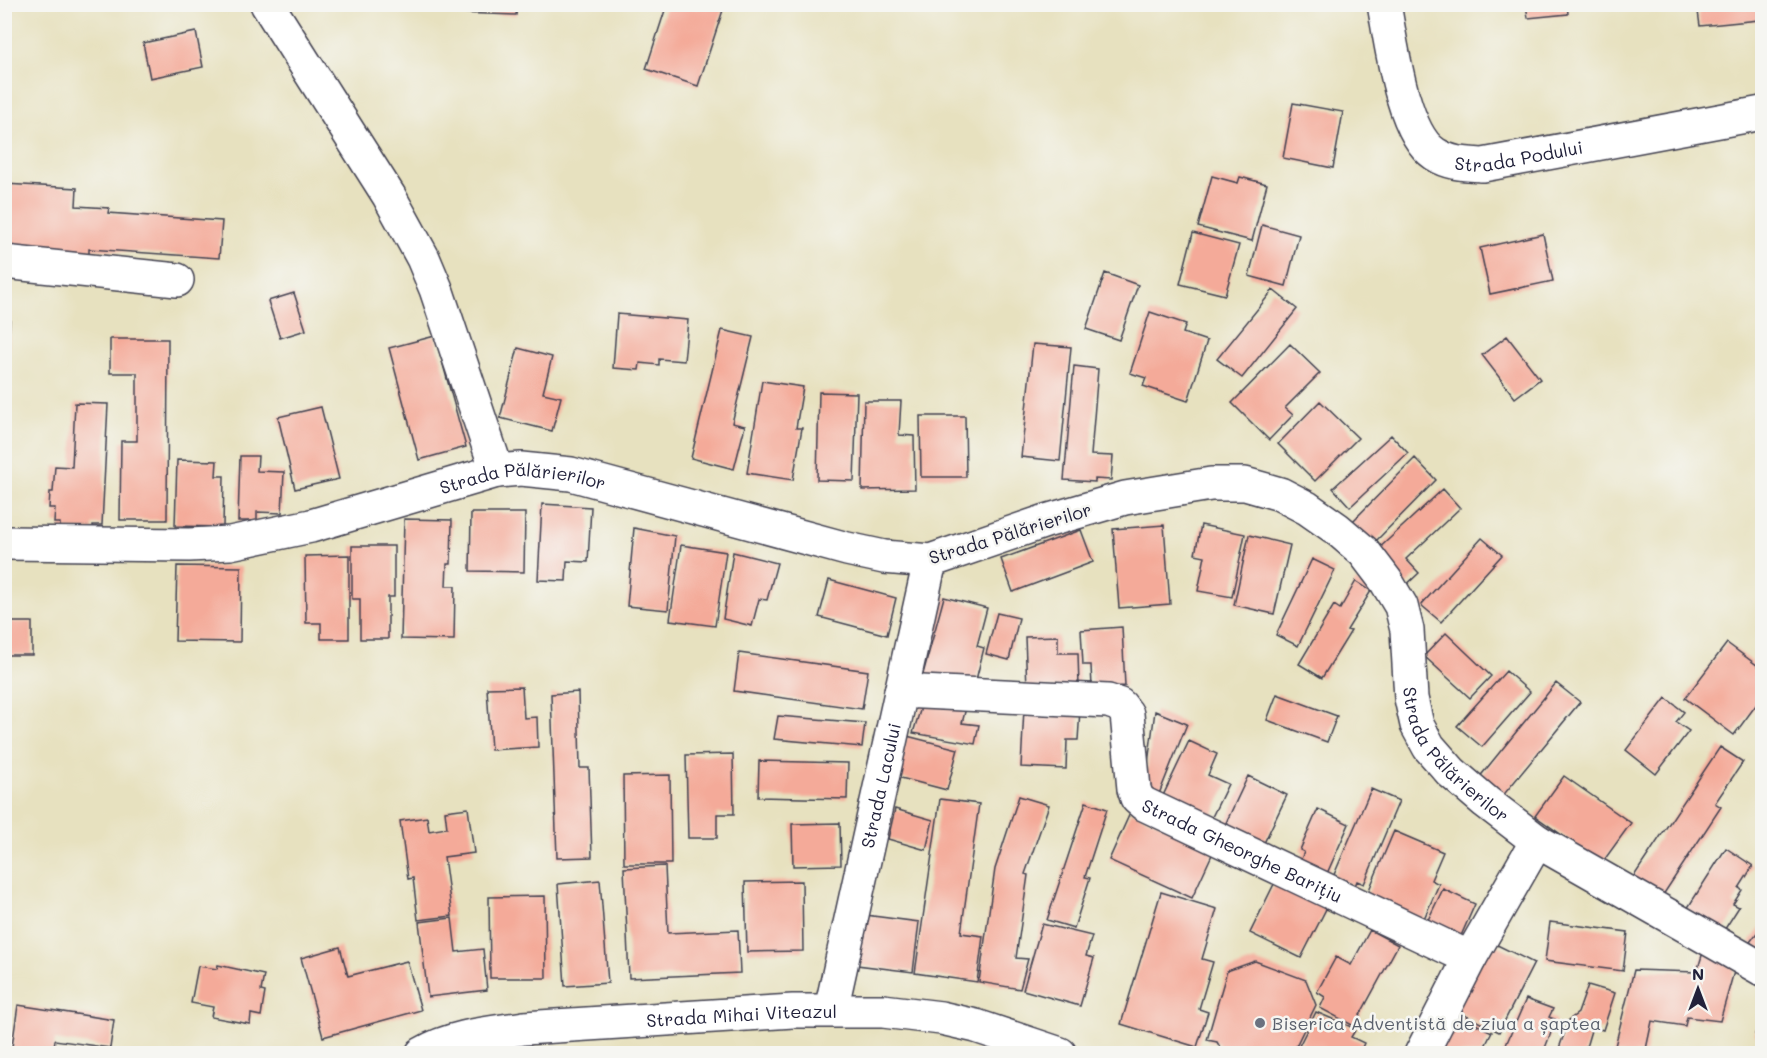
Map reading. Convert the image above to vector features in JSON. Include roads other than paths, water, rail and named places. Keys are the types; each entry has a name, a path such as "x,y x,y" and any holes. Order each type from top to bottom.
{"street":[{"path":"267,4 389,196 423,258 436,289 497,471"},
{"name":"Strada Podului","path":"1384,4 1402,93 1410,118 1420,138 1433,154 1455,164 1483,165 1762,113"},
{"path":"4,262 177,280"},
{"name":"Strada Pălărierilor","path":"4,543 189,545 230,543 311,526 497,471 520,469 570,474 847,549 884,557 930,561 1057,518 1125,498 1211,484 1245,484 1280,494 1307,508 1364,552 1386,581 1401,606 1407,630 1411,698 1417,726 1429,747 1460,780 1537,841 1762,969"},
{"name":"Strada Lacului","path":"831,1010 930,561"},
{"name":"Strada Gheorghe Barițiu","path":"901,691 1108,701 1120,705 1127,714 1134,789 1137,798 1144,804 1470,958"},
{"path":"1421,1053 1470,958 1537,841"},
{"name":"Strada Mihai Viteazul","path":"422,1053 476,1035 524,1028 831,1010 883,1011 941,1018 976,1026 1060,1053"}],"place":[{"name":"Biserica Adventistă de ziua a șaptea","path":"1260,1023"}]}
